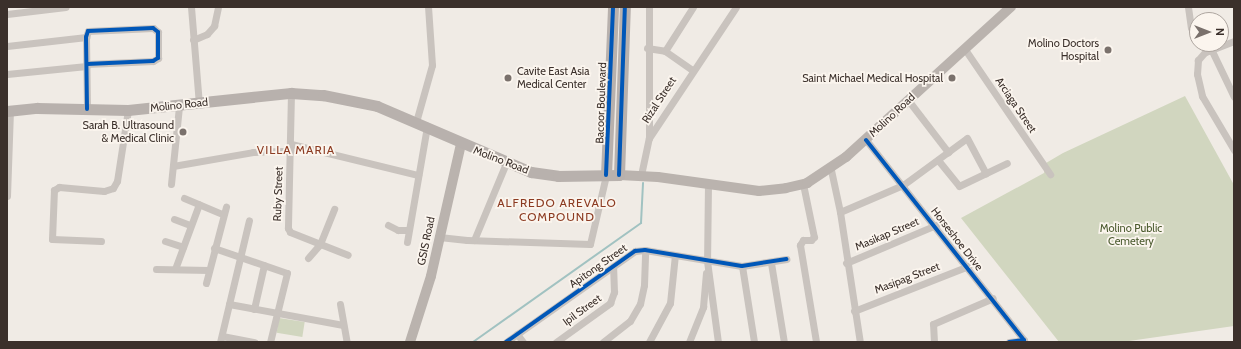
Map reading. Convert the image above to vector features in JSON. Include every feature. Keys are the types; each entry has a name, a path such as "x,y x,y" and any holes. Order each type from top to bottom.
{"main road":[{"name":"Bacoor Boulevard","path":"606,175 612,7"},
{"name":"Bacoor Boulevard","path":"619,175 625,7"},
{"name":"Molino Road","path":"9,110 128,110 199,104 290,93 323,95 370,103 427,126 461,144 531,172 558,176 641,175 759,191 803,184 831,170 866,140 964,48 1011,7"},
{"name":"GSIS Road","path":"410,342 431,276 461,144"}],"street":[{"path":"7,14 66,7"},
{"path":"191,7 199,104"},
{"path":"193,40 207,34 214,26 218,7"},
{"path":"416,122 432,66 428,7"},
{"name":"Rizal Street","path":"649,7 647,48 649,138"},
{"path":"664,51 693,7"},
{"name":"Rizal Street","path":"649,138 692,70 736,7"},
{"path":"7,74 86,65 152,61 158,58 158,32 153,28 88,31 86,38 86,65 87,109"},
{"path":"7,46 86,38"},
{"path":"647,48 664,51 692,70"},
{"name":"Arciaga Street","path":"964,48 1050,174"},
{"path":"1207,52 1198,60 1197,84 1234,150"},
{"path":"1212,52 1234,97"},
{"name":"Ruby Street","path":"290,93 291,148 288,228 290,232 348,255"},
{"path":"908,100 948,152"},
{"path":"171,184 179,106"},
{"path":"7,196 9,110"},
{"path":"101,241 52,240 54,190 59,187 104,191 113,188 117,181 128,110"},
{"path":"406,242 427,126"},
{"path":"641,175 649,138"},
{"path":"840,212 903,185 967,138 986,173"},
{"name":"Horseshoe Drive","path":"866,140 936,225 1024,340 1010,342"},
{"path":"173,166 253,152 291,148 418,175"},
{"path":"938,160 959,186 1007,164"},
{"path":"474,240 506,163"},
{"path":"831,170 840,212 846,263 860,342"},
{"path":"439,237 474,240 590,244 606,175"},
{"path":"689,342 703,307 707,261 708,184"},
{"path":"803,184 814,237 811,240 803,240 800,246 816,342"},
{"path":"184,198 222,214"},
{"path":"175,269 199,204"},
{"path":"206,283 222,214 226,207"},
{"path":"308,258 320,244 334,209"},
{"path":"174,219 190,225"},
{"path":"249,220 239,255 221,339 254,342"},
{"path":"388,225 398,230 408,230"},
{"name":"Masikap Street","path":"846,263 936,225"},
{"path":"165,241 183,247"},
{"path":"214,248 239,255 287,274 270,342"},
{"path":"603,342 630,321 640,304 644,285 645,250"},
{"name":"Apitong Street","path":"506,342 632,252 645,250 742,266 771,263 786,259"},
{"path":"649,342 670,303 675,255"},
{"path":"707,261 718,342"},
{"path":"771,263 784,342"},
{"path":"254,309 264,265"},
{"path":"742,266 754,342"},
{"name":"Masipag Street","path":"854,311 968,266"},
{"name":"Ipil Street","path":"556,342 610,304 614,292 613,267"},
{"path":"156,269 209,270"},
{"path":"934,342 933,324 993,298"},
{"path":"229,304 342,325"},
{"path":"340,304 342,325 347,342"},
{"path":"517,334 523,342"}],"green space":[{"name":"Molino Public Cemetery","path":"1185,96 1234,185 1234,326 1122,342 1059,342 961,218 1044,173 1046,163 1063,153"},
{"path":"279,318 305,322 302,337 277,333"}],"waterway":[{"path":"473,342 641,223 643,183"}],"cycle path":[{"path":"606,175 613,7"},
{"path":"619,175 625,7"},
{"path":"87,64 153,61 158,58 158,32 153,28 88,31 86,37 87,109"},
{"path":"866,140 1024,340 1009,342"},
{"path":"506,342 635,251 645,250 742,266 786,259"}],"place":[{"name":"Molino Doctors Hospital","path":"1108,50"},
{"name":"Cavite East Asia Medical Center","path":"508,78"},
{"name":"Saint Michael Medical Hospital","path":"952,78"},
{"name":"Sarah B. Ultrasound & Medical Clinic","path":"183,132"}],"district":[{"name":"VILLA MARIA","path":"296,150"},
{"name":"ALFREDO AREVALO COMPOUND","path":"557,210"}]}
